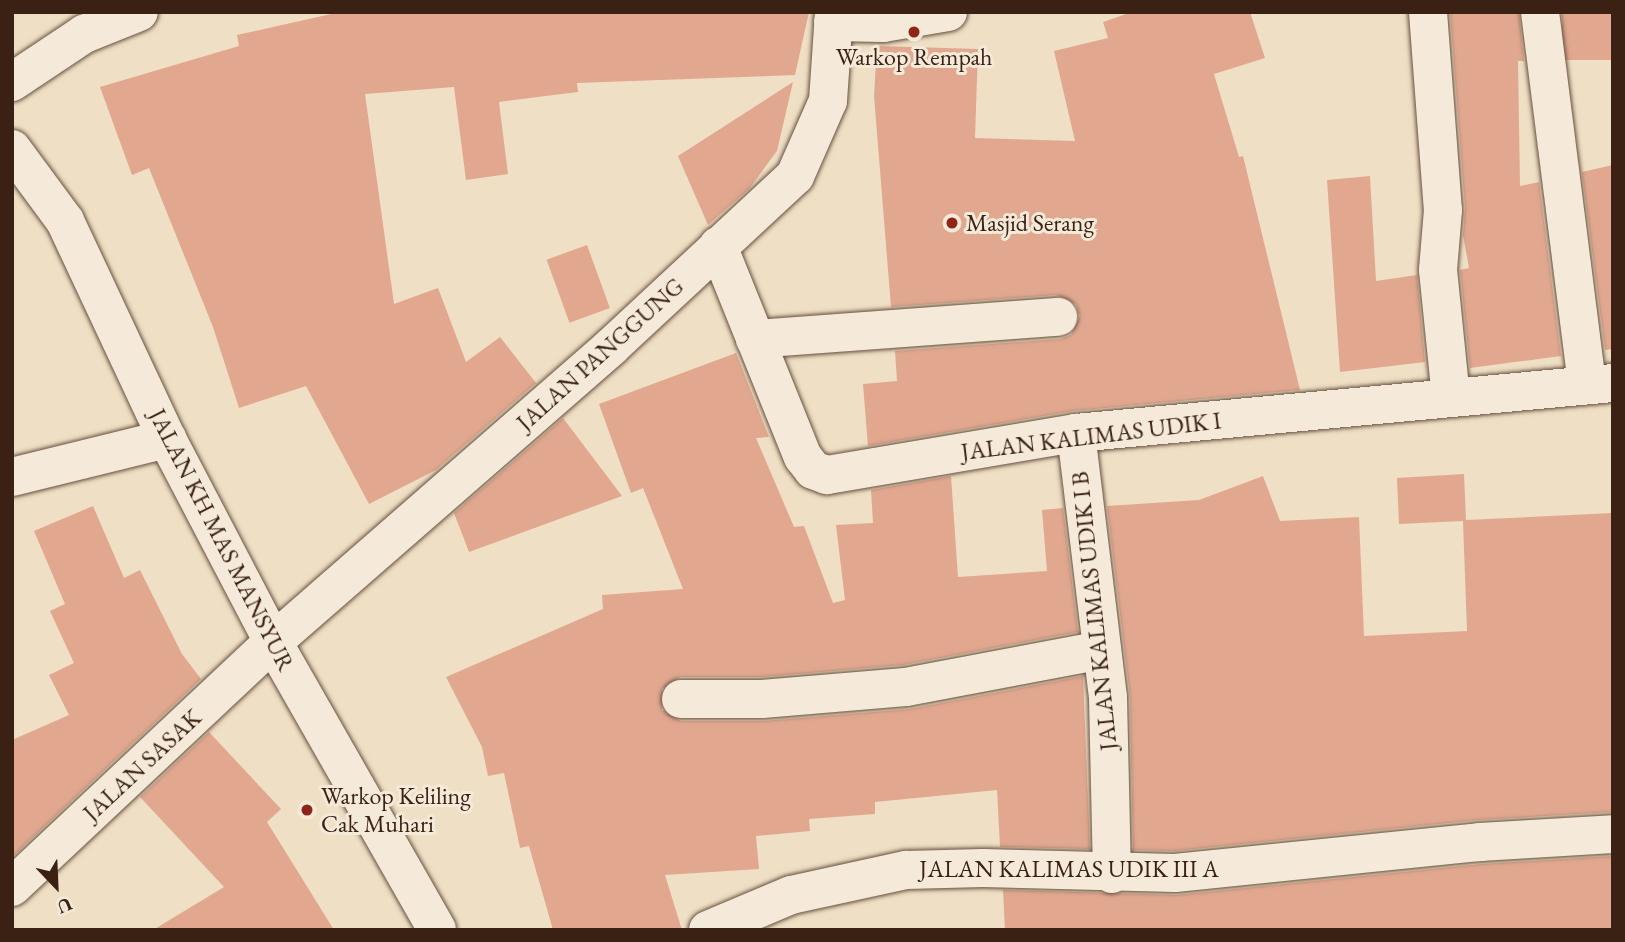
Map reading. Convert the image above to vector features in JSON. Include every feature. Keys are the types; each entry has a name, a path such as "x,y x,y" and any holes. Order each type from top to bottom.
{"street":[{"path":"12,82 84,34 139,12"},
{"path":"833,17 883,23 948,12"},
{"path":"1428,12 1443,210 1438,270 1451,397"},
{"path":"1540,12 1600,384"},
{"name":"JALAN PANGGUNG","path":"273,642 611,347 795,176 828,100 833,17"},
{"name":"JALAN KH MAS MANSYUR","path":"15,158 65,221 167,439 273,642 437,930"},
{"name":"JALAN KALIMAS UDIK I","path":"718,246 803,457 813,470 827,475 1076,433 1600,384"},
{"path":"755,339 1058,317"},
{"name":"JALAN KALIMAS UDIK I B","path":"1076,433 1108,698 1112,874"},
{"path":"12,477 167,439"},
{"name":"JALAN SASAK","path":"13,884 273,642"},
{"path":"681,699 762,699 906,687 1101,650"},
{"name":"JALAN KALIMAS UDIK III A","path":"708,930 791,895 906,870 983,867 1112,874 1315,861 1480,842 1613,834"}],"building":[{"path":"340,12 809,12 795,75 577,83 578,92 499,102 508,174 466,180 454,87 365,94 394,304 438,288 466,362 500,337 536,383 436,470 369,504 306,386 239,408 213,327 149,168 132,175 100,87 239,46 237,35"},
{"path":"1132,12 1250,12 1265,58 1214,74 1239,157 1243,156 1300,390 1073,411 868,446 863,384 897,381 895,351 1060,339 1071,335 1080,316 1076,304 1056,295 891,307 874,96 877,46 978,49 975,138 1075,141 1054,51 1108,38 1103,22"},
{"path":"1450,12 1519,12 1524,61 1518,61 1520,186 1539,182 1561,356 1470,368 1460,270 1469,268 1463,235 1465,208"},
{"path":"1562,12 1613,12 1613,60 1562,60"},
{"path":"793,82 777,151 749,189 708,225 678,156"},
{"path":"1613,165 1613,349 1605,350 1582,172"},
{"path":"1370,176 1376,281 1417,275 1425,362 1340,372 1327,180"},
{"path":"587,245 610,308 570,323 547,260"},
{"path":"736,353 769,437 756,438 794,527 804,526 833,603 845,600 836,525 873,523 871,490 951,476 958,577 1047,571 1042,510 1063,508 1078,632 903,665 761,677 680,677 662,689 662,710 681,721 764,721 910,709 1083,676 1090,849 1000,847 997,790 875,802 875,814 809,819 810,831 756,836 759,869 665,875 682,930 553,930 529,846 520,848 504,773 488,776 482,747 446,677 603,609 602,595 683,589 643,488 631,493 599,404"},
{"path":"563,418 622,496 469,552 454,513"},
{"path":"1464,474 1466,520 1613,513 1613,812 1478,820 1174,851 1133,850 1130,696 1107,506 1199,500 1263,476 1280,521 1359,517 1364,636 1467,631 1463,521 1399,524 1397,478"},
{"path":"93,506 124,578 140,570 182,654 201,679 12,857 12,740 69,715 49,675 74,663 50,611 65,604 34,531"},
{"path":"209,732 281,809 267,822 334,930 153,930 224,887 140,797"},
{"path":"1613,856 1613,930 1005,930 1003,890 1177,895 1482,864"}],"place":[{"name":"Warkop Rempah","path":"914,32"},
{"name":"Masjid Serang","path":"952,223"},
{"name":"Warkop Keliling Cak Muhari","path":"307,810"}]}
